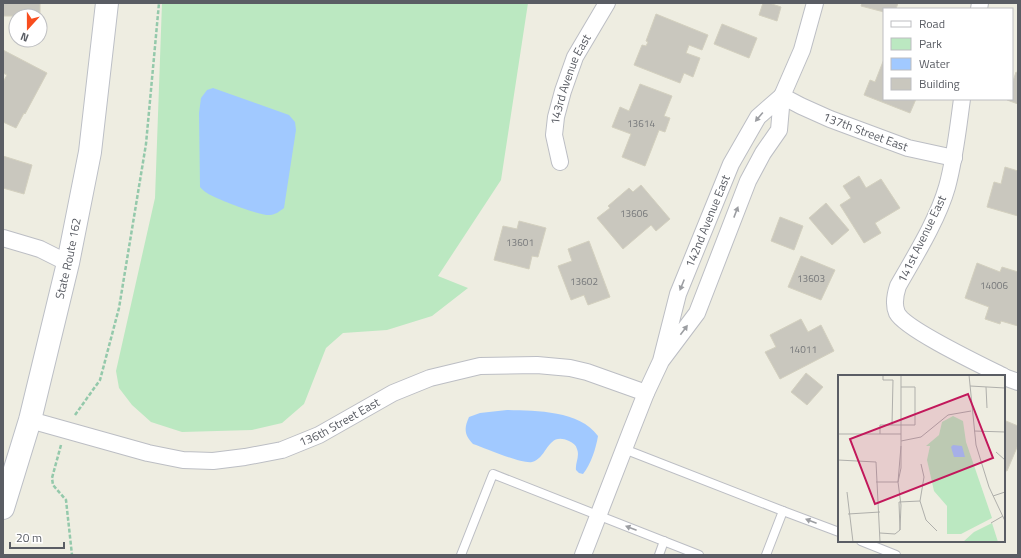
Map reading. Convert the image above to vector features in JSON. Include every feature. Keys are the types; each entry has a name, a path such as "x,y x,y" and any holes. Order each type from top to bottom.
{"main road":[{"name":"State Route 162","path":"3,508 30,420 68,263 90,152 106,3"}],"street":[{"name":"143rd Avenue East","path":"560,162 554,135 556,117 563,91 575,57 607,3"},
{"name":"142nd Avenue East","path":"583,555 646,393 661,362 696,313 748,181 763,153 778,130 782,96 802,50 815,3"},
{"name":"142nd Avenue East","path":"661,362 678,294 731,164 758,117 782,96"},
{"name":"137th Street East","path":"782,96 830,120 908,148 954,158"},
{"name":"141st Avenue East","path":"962,100 954,158 947,187 939,210 898,286 894,297 898,315 905,322 948,348 1001,375"},
{"path":"3,238 40,249 68,263"},
{"name":"136th Street East","path":"30,420 148,453 182,460 213,461 245,458 282,450 319,435 393,393 430,378 480,366 538,365 570,368 587,372 646,393"},
{"path":"1005,377 1018,382"}],"lane":[{"path":"624,449 838,532"},
{"path":"461,555 493,474 699,555"},
{"path":"766,555 783,510"},
{"path":"659,555 664,541"},
{"path":"864,542 896,555"}],"path":[{"path":"72,555 66,500 53,485 52,478 65,430 100,380 119,308 146,144 159,3"}],"green space":[{"path":"162,3 528,3 501,180 438,276 468,288 432,316 387,330 343,333 326,348 304,404 282,423 252,430 182,432 151,422 132,405 119,388 116,371 155,198"}],"water":[{"path":"213,88 289,115 295,122 296,130 284,208 276,214 265,215 238,207 212,196 200,187 199,113 201,98 207,90"},
{"path":"507,410 556,414 580,421 590,427 598,436 593,456 583,474 576,470 578,452 576,446 562,439 552,442 537,460 532,462 520,461 473,444 466,434 466,425 469,417 480,413"}],"building":[{"path":"3,3 40,3 40,8 8,8 8,16 3,16"},
{"path":"763,3 769,3 781,7 777,21 759,15"},
{"path":"862,3 898,3 896,8 883,8 883,12 861,6"},
{"path":"656,14 708,35 702,50 689,45 686,53 700,58 693,77 684,73 680,83 634,65 642,45 646,46 648,42 646,41"},
{"path":"722,24 757,38 749,58 714,44"},
{"path":"3,50 47,73 16,128 3,122 3,82 7,75 3,73"},
{"path":"883,62 883,100 916,100 910,113 864,95 870,80 875,82"},
{"path":"1016,72 1018,73 1018,104 1007,100 1013,100 1013,81"},
{"path":"640,84 672,96 664,116 670,118 665,132 659,130 645,166 622,157 631,134 612,127 620,107 629,111"},
{"path":"3,156 32,165 24,194 3,188"},
{"path":"1005,167 1018,171 1018,216 987,207 994,182 1001,184"},
{"path":"859,176 866,188 881,179 900,208 875,223 881,233 864,243 840,205 851,198 843,186"},
{"path":"641,185 670,219 656,231 651,225 623,249 597,218 610,208 608,206 629,188 633,192"},
{"path":"826,203 849,230 832,245 809,218"},
{"path":"780,217 803,226 794,250 771,241"},
{"path":"519,221 546,228 538,257 532,256 529,269 494,260 503,226 517,229"},
{"path":"589,241 610,297 588,305 584,295 571,300 558,266 572,261 568,249"},
{"path":"801,256 835,270 821,300 788,287"},
{"path":"977,263 1000,272 1002,267 1018,272 1018,326 1001,321 1000,324 985,319 989,307 965,298"},
{"path":"801,319 808,332 821,325 834,351 780,379 765,352 776,347 770,335"},
{"path":"806,373 823,387 807,405 791,392"},
{"path":"1006,421 1018,426 1018,445 1007,471 1005,470"}]}
